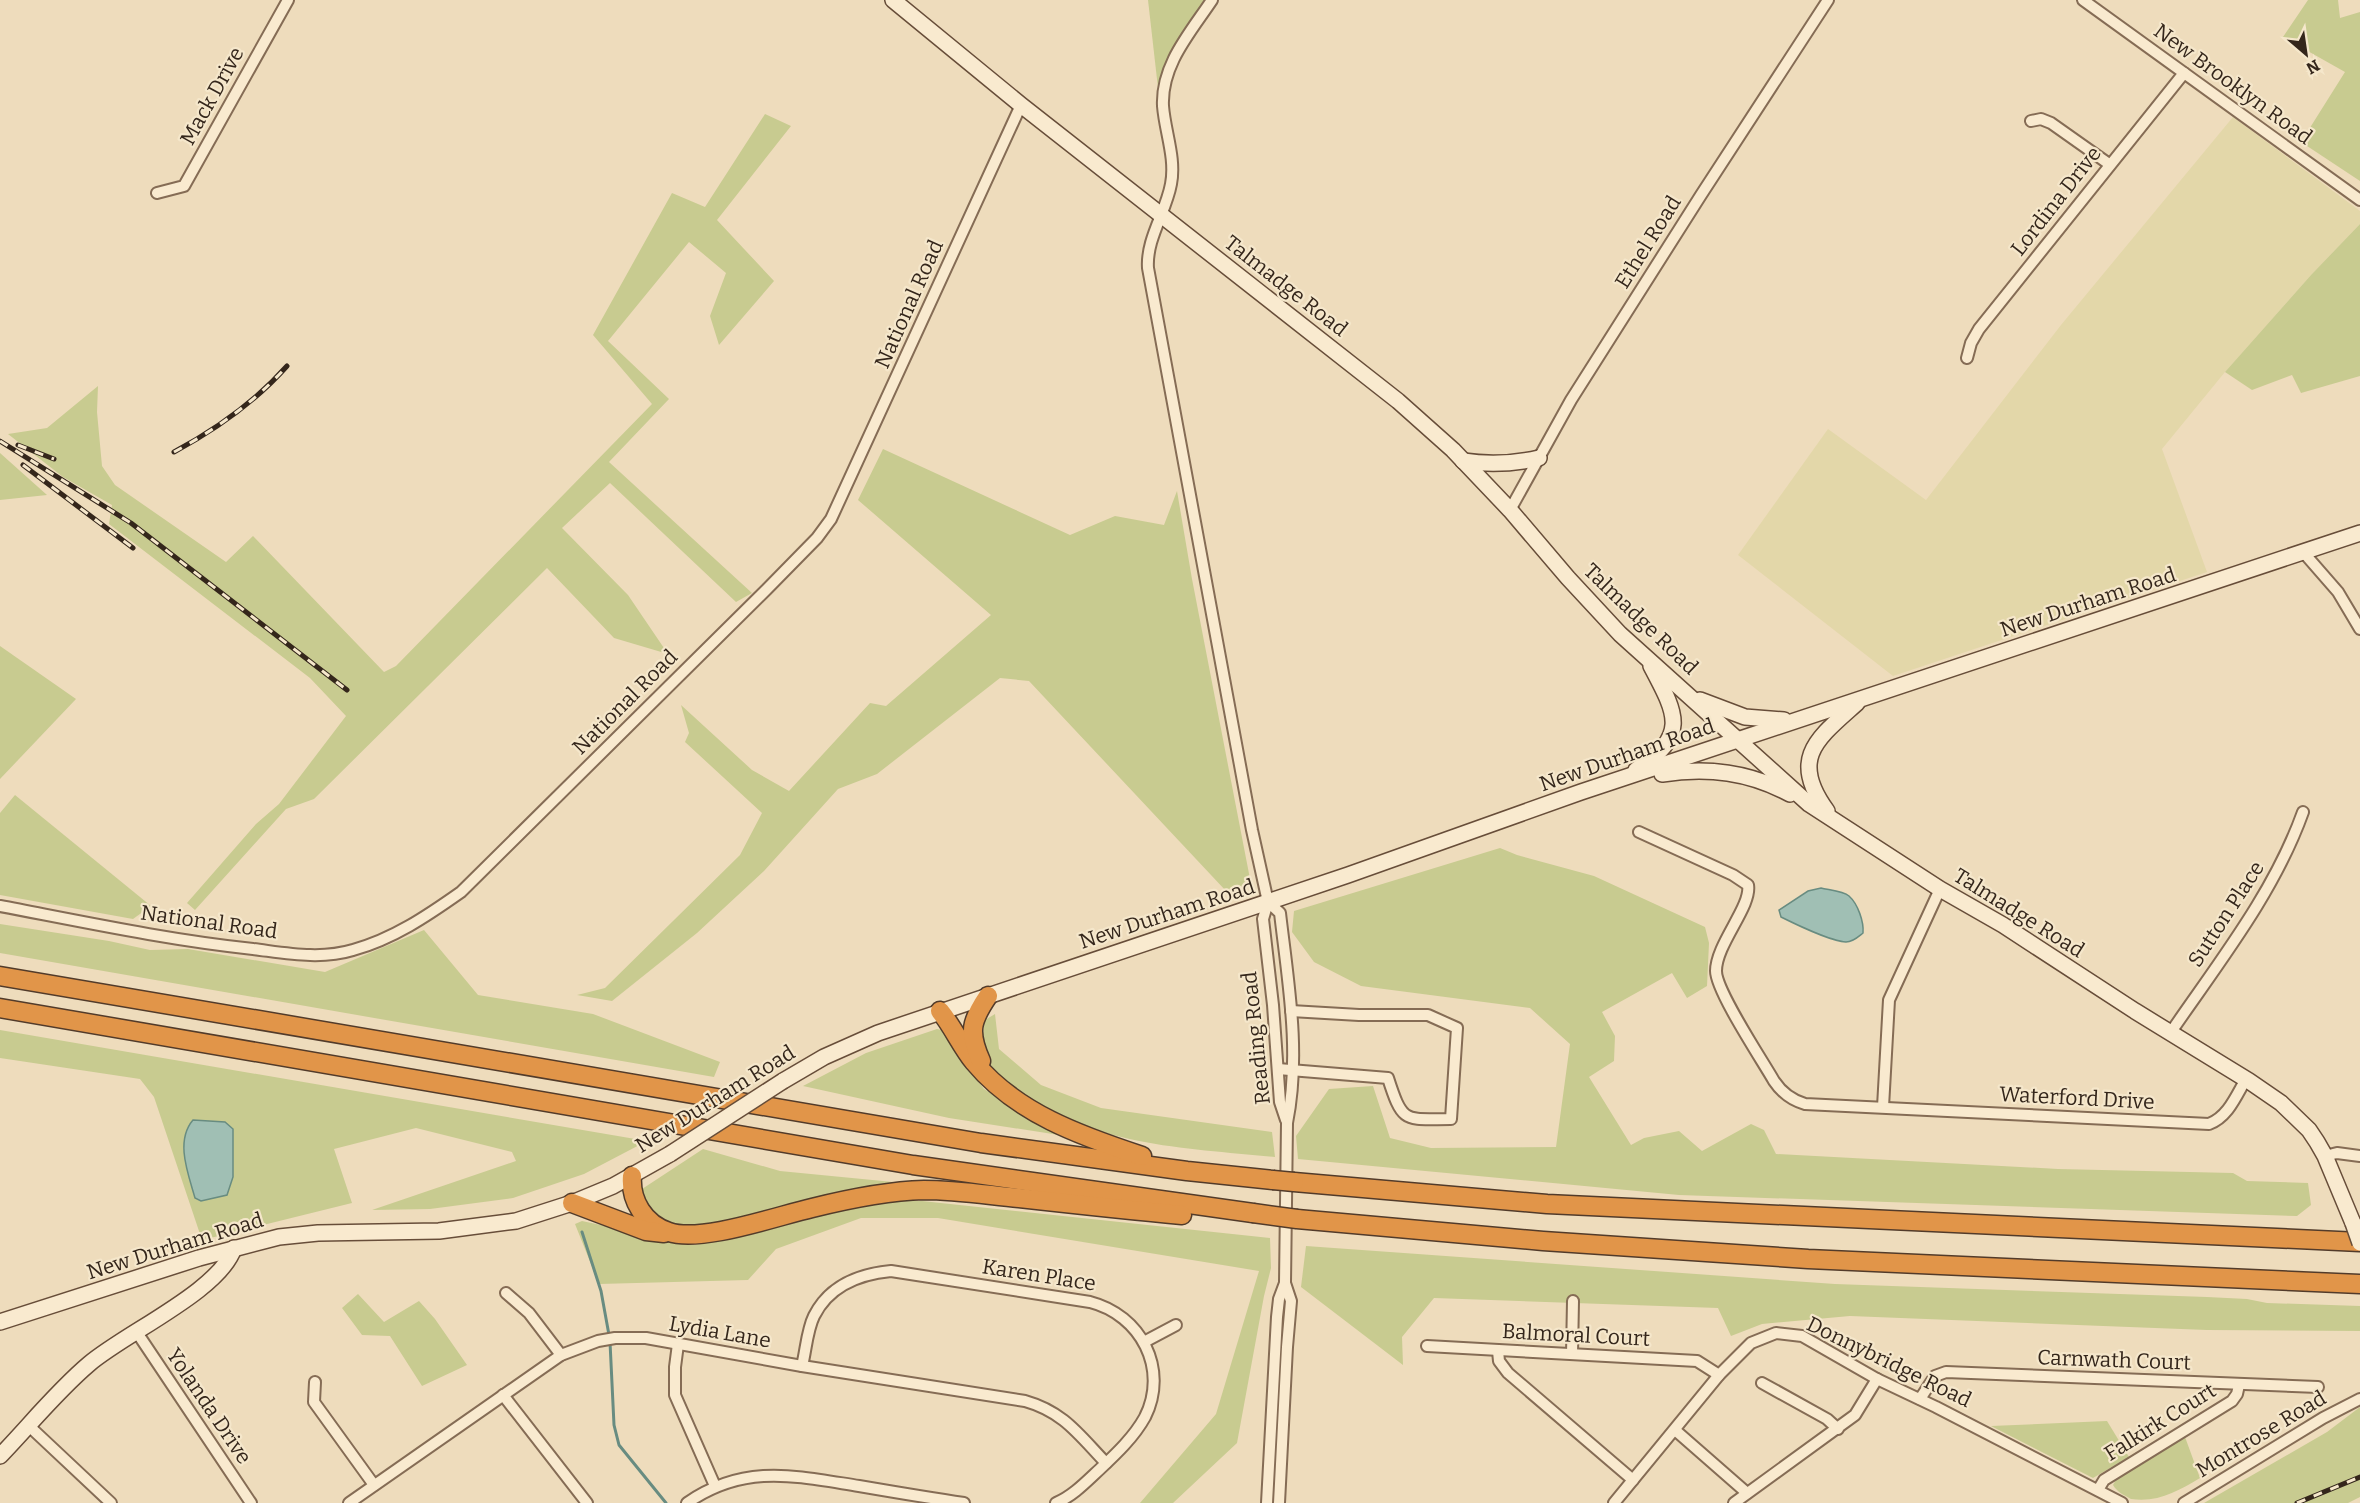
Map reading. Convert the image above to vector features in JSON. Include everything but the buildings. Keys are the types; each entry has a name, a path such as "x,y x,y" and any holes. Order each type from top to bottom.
{"highway":[{"path":"0,976 788,1112 981,1143 1187,1171 1547,1204 2360,1243"},
{"path":"988,996 973,1020 972,1031 977,1051 988,1077"},
{"path":"0,1008 850,1155 1297,1219 1543,1241 1808,1259 2360,1284"},
{"path":"940,1011 974,1062 988,1077 1026,1107 1058,1125 1187,1171"},
{"path":"632,1176 633,1197 640,1211 657,1226 669,1232"},
{"path":"573,1203 646,1232 689,1234 723,1230 846,1200 923,1190 963,1192 1221,1219 1233,1210"}],"street":[{"name":"Mack Drive","path":"157,193 184,186 288,0"},
{"name":"Talmadge Road","path":"893,0 1021,105 1398,401 1463,461 1510,510 1620,634 1809,804 2281,1103 2309,1130 2325,1156 2360,1243"},
{"path":"1212,0 1170,64 1165,84 1163,106 1172,167 1171,184 1148,253 1148,268 1252,830 1268,902"},
{"name":"Ethel Road","path":"1510,510 1571,400 1828,0"},
{"name":"New Brooklyn Road","path":"2083,0 2360,200"},
{"name":"Lordina Drive","path":"1968,358 1971,343 1979,329 2184,73"},
{"name":"National Road","path":"0,906 200,943 324,956 352,951 388,938 426,918 461,892 767,589 817,538 831,519 1021,105"},
{"path":"2031,121 2041,119 2050,123 2109,164"},
{"path":"1463,461 1487,465 1539,458"},
{"name":"New Durham Road","path":"0,1322 234,1248 279,1237 318,1233 410,1233 492,1225 516,1221 573,1203 632,1176 783,1081 824,1057 856,1042 940,1011 1268,902 1490,823 2360,533"},
{"path":"2304,553 2338,592 2360,628"},
{"path":"1620,780 1658,754 1670,739 1674,724 1674,711 1647,658"},
{"path":"1690,696 1745,717 1796,720"},
{"path":"1832,819 1812,786 1809,761 1818,738 1863,698"},
{"path":"1620,780 1678,771 1725,771 1750,776 1771,784 1809,804"},
{"name":"Sutton Place","path":"2171,1032 2272,882 2291,846 2303,812"},
{"name":"Waterford Drive","path":"1639,832 1733,875 1748,885 1747,897 1717,960 1717,981 1779,1088 1795,1101 1805,1104 2209,1124 2219,1120 2225,1114 2246,1079"},
{"path":"1883,1107 1889,1000 1940,889"},
{"name":"Reading Road","path":"1268,902 1280,913 1291,1011 1294,1070 1292,1099 1287,1123 1280,1102 1273,1005 1263,919 1268,902"},
{"path":"1278,1070 1388,1078 1397,1107 1411,1119 1451,1119 1457,1028 1428,1015 1359,1015 1291,1011"},
{"path":"1267,1503 1277,1317 1279,1299 1285,1283 1287,1123"},
{"path":"2325,1156 2337,1153 2360,1156"},
{"path":"0,1456 89,1364 207,1284 227,1264 234,1248"},
{"name":"Karen Place","path":"802,1366 813,1317 825,1300 836,1289 851,1280 872,1272 891,1270 1102,1305 1128,1322 1144,1342 1151,1357 1154,1380 1149,1405 1131,1438 1087,1482 1056,1503"},
{"path":"1279,1503 1287,1347 1292,1301 1285,1283"},
{"path":"506,1293 529,1312 561,1355"},
{"path":"1572,1354 1573,1301"},
{"path":"1144,1342 1176,1325"},
{"name":"Yolanda Drive","path":"136,1331 251,1503"},
{"name":"Donnybridge Road","path":"1614,1503 1719,1375 1751,1343 1776,1333 1802,1336 1877,1379 2097,1490"},
{"name":"Lydia Lane","path":"349,1503 561,1355 585,1344 615,1338 646,1338 802,1366 1025,1401 1043,1406 1060,1415 1106,1463"},
{"path":"678,1344 675,1395 715,1486"},
{"name":"Balmoral Court","path":"1427,1346 1697,1361 1719,1375"},
{"path":"1498,1351 1499,1361 1508,1373 1633,1480"},
{"name":"Carnwath Court","path":"1920,1399 1935,1376 1946,1372 2318,1387"},
{"path":"1734,1503 1855,1415 1877,1379"},
{"path":"315,1382 314,1402 374,1485"},
{"path":"1762,1383 1827,1419 1838,1429"},
{"name":"Falkirk Court","path":"2097,1490 2103,1480 2232,1401 2239,1385"},
{"path":"503,1395 586,1503"},
{"name":"Montrose Road","path":"2184,1503 2323,1418 2360,1399"},
{"path":"29,1426 111,1503"},
{"path":"1675,1430 1747,1493"},
{"path":"687,1503 715,1486 737,1479 775,1474 916,1499 964,1503"},
{"path":"2097,1490 2122,1503"}],"shaded area":[{"path":"2233,117 2360,211 2360,224 2311,275 2225,372 2162,449 2207,572 1893,676 1738,555 1828,429 1926,500 2061,325"}],"green space":[{"path":"1148,0 1210,0 1158,88"},
{"path":"2308,0 2338,0 2340,18 2360,12 2360,181 2301,142 2345,72 2283,37"},
{"path":"765,114 791,126 717,220 774,281 719,345 710,316 726,273 689,242 608,341 669,399 609,462 752,593 736,602 610,483 562,528 628,595 668,654 614,638 547,568 314,799 286,809 195,910 187,903 256,824 279,804 346,716 310,678 109,524 112,505 63,477 8,434 47,428 98,386 97,412 102,466 115,485 226,562 253,536 384,672 396,666 652,404 593,335 672,193 705,207"},
{"path":"2360,224 2360,376 2301,393 2292,375 2252,390 2225,372 2311,275"},
{"path":"883,449 1070,535 1115,516 1164,525 1177,491 1251,884 1226,891 1029,681 1000,678 877,774 838,789 764,871 697,933 612,1001 577,995 605,988 740,855 762,813 685,742 689,733 681,705 752,770 789,791 870,703 886,706 991,615 858,500"},
{"path":"0,453 47,495 0,500"},
{"path":"0,646 76,699 0,779"},
{"path":"15,795 151,906 133,919 0,895 0,813"},
{"path":"1500,848 1517,855 1594,876 1705,927 1709,943 1707,986 1687,998 1672,973 1602,1012 1615,1036 1614,1061 1589,1077 1631,1145 1644,1138 1679,1131 1702,1151 1751,1124 1764,1130 1776,1154 2058,1169 2233,1173 2247,1181 2308,1183 2311,1205 2297,1216 1679,1195 1298,1159 1296,1136 1329,1089 1373,1086 1390,1138 1431,1148 1556,1147 1570,1044 1530,1008 1361,986 1314,962 1292,932 1294,911"},
{"path":"0,924 109,941 150,950 188,949 325,972 424,930 478,995 593,1014 720,1062 714,1077 0,953"},
{"path":"995,1014 999,1049 1041,1085 1101,1108 1272,1132 1275,1157 1207,1151 1138,1141 1072,1121 1041,1106 991,1068 985,1057 983,1038 985,1020"},
{"path":"937,1029 947,1031 964,1063 984,1089 1059,1135 949,1118 803,1086 866,1053"},
{"path":"0,1030 647,1141 584,1174 513,1198 430,1209 372,1210 516,1161 512,1152 416,1128 334,1149 352,1203 202,1240 154,1097 140,1079 0,1058"},
{"path":"703,1149 780,1171 893,1182 893,1187 704,1228 668,1225 647,1207 639,1191"},
{"path":"888,1201 922,1201 1270,1238 1271,1268 1237,1443 1173,1503 1140,1503 1216,1414 1259,1271 938,1218 861,1218 776,1249 748,1280 599,1284 575,1224 582,1221 695,1245 847,1205"},
{"path":"1306,1246 1835,1284 2207,1297 2247,1299 2267,1303 2360,1306 2360,1331 2207,1330 1850,1316 1762,1324 1731,1336 1718,1308 1434,1298 1402,1337 1403,1365 1301,1287"},
{"path":"358,1294 384,1322 419,1301 435,1319 467,1365 422,1386 390,1336 362,1335 342,1308"},
{"path":"2360,1407 2360,1497 2348,1503 2204,1503 2327,1432"},
{"path":"2107,1421 2129,1457 2093,1478 1991,1426"},
{"path":"2185,1437 2200,1478 2159,1498 2141,1500 2131,1499 2113,1485 2117,1478"}],"water":[{"path":"1821,888 1843,893 1852,899 1860,913 1863,933 1851,941 1839,941 1781,917 1779,910 1808,891"},
{"path":"193,1120 225,1122 233,1129 233,1177 227,1195 201,1201 195,1198 184,1147 188,1128"}],"waterway":[{"path":"582,1232 601,1291 609,1335"},
{"path":"610,1342 614,1425 619,1445 666,1503"}],"railway":[{"path":"174,452 234,414 287,366"},
{"path":"0,441 131,523 347,690"},
{"path":"18,445 54,459"},
{"path":"23,465 133,548"},
{"path":"2297,1503 2360,1477"}]}
